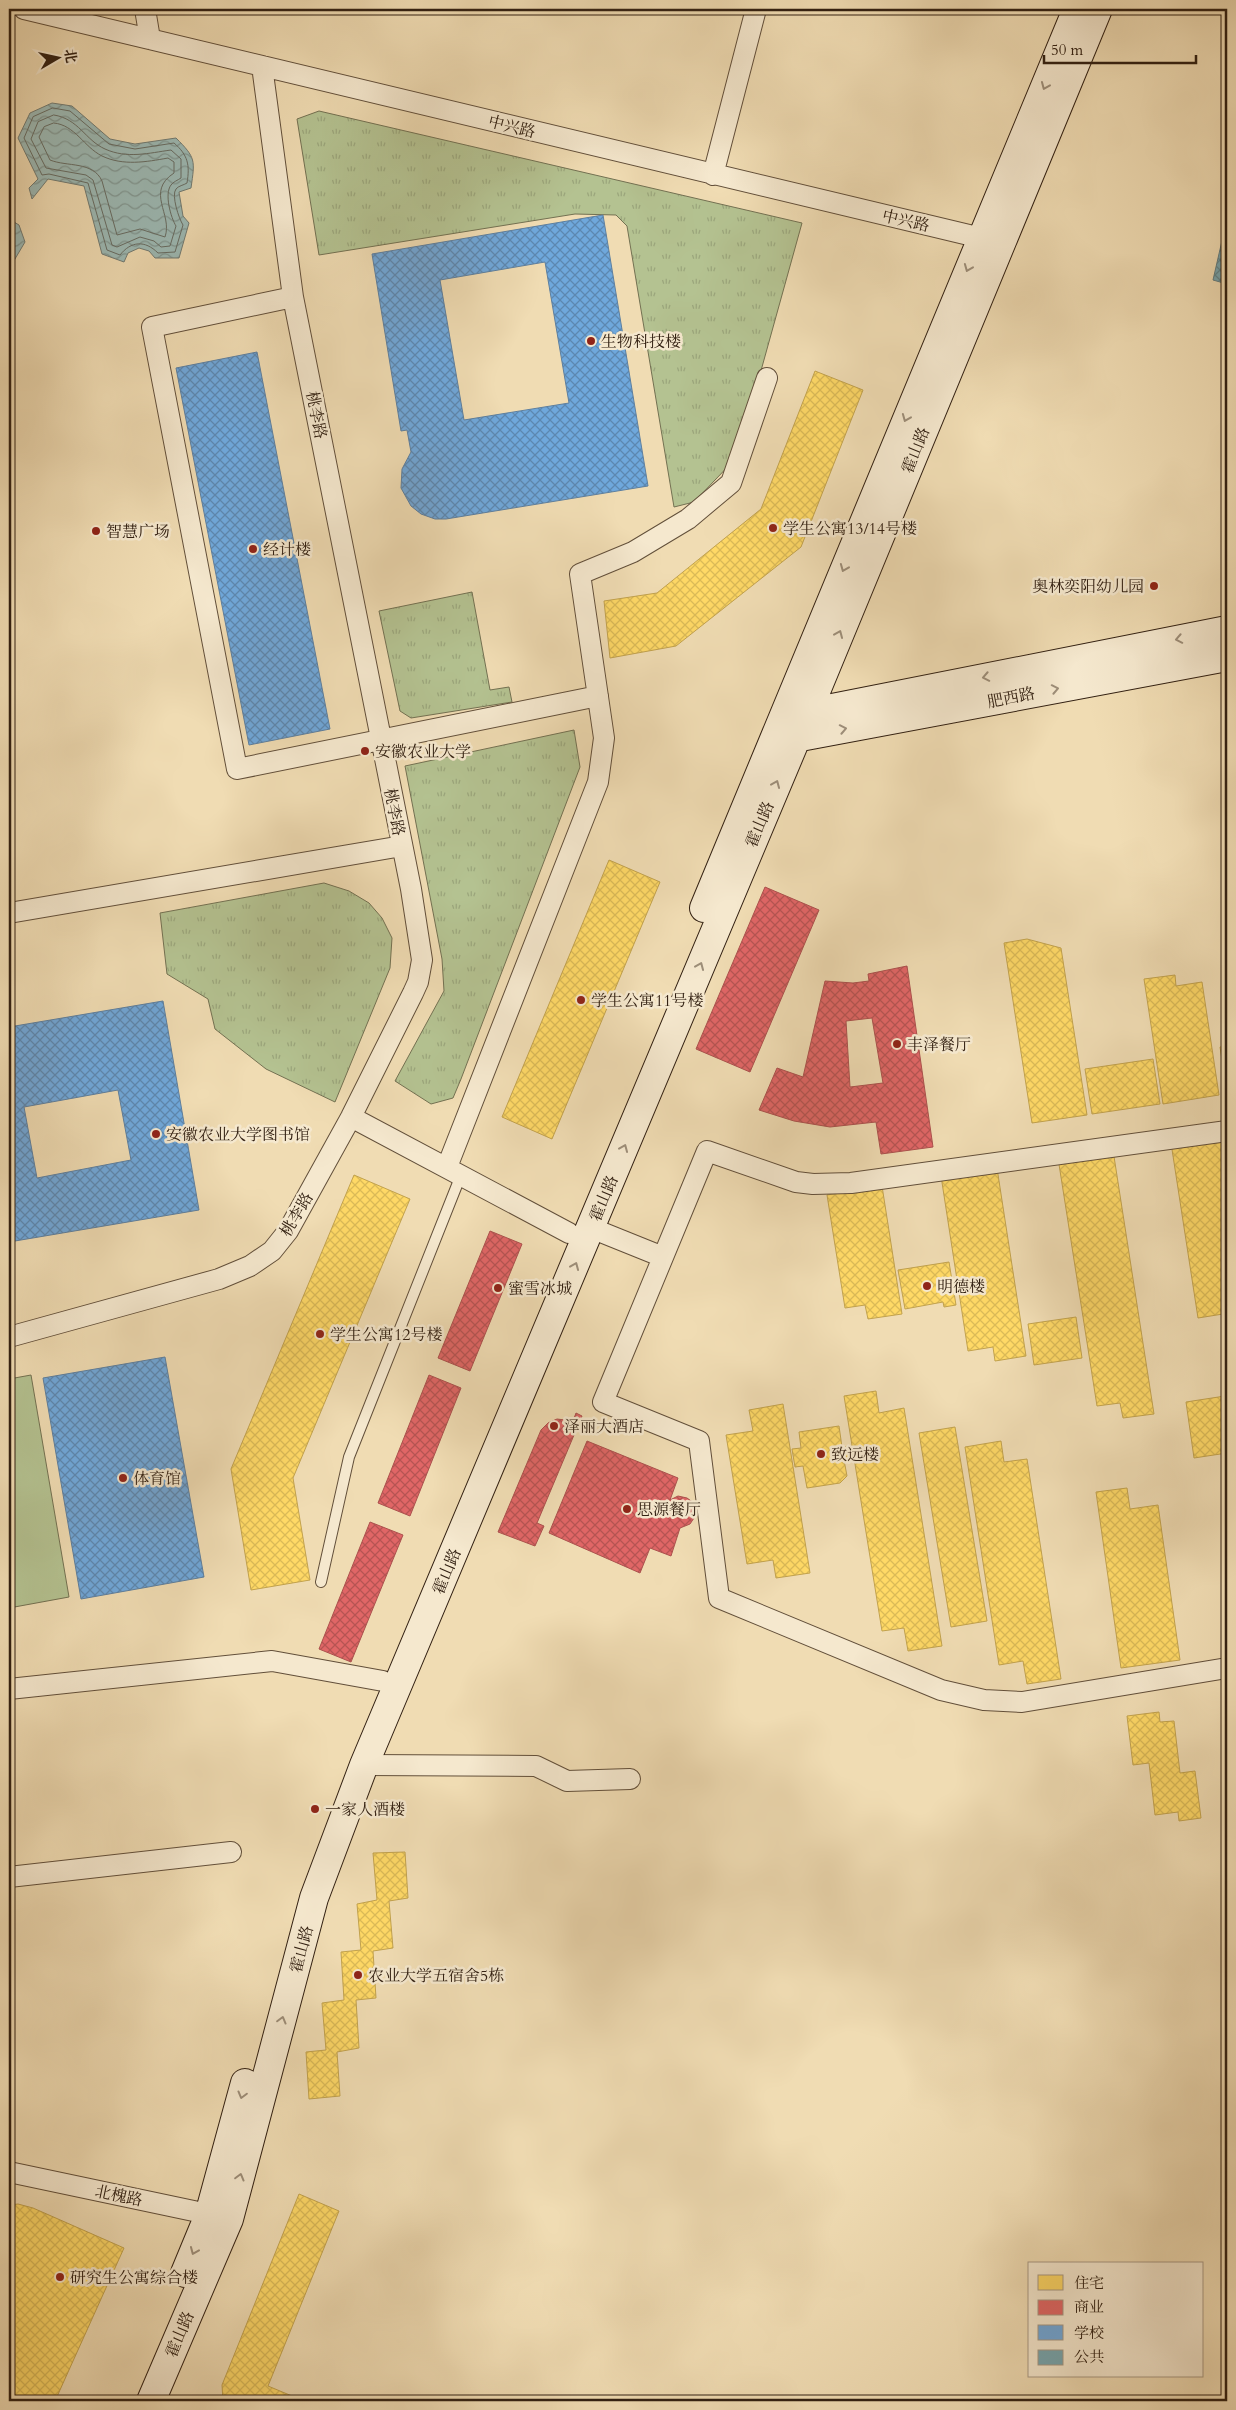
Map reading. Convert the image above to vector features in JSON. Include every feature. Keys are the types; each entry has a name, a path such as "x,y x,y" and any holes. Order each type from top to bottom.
{"main road":[{"name":"霍山路","path":"132,2401 219,2217 300,1884 383,1681 807,713 991,240 1077,9"},
{"name":"霍山路","path":"151,2401 219,2217 314,1898 364,1765 580,1230 991,240 1098,9"},
{"name":"肥西路","path":"807,713 1227,630"},
{"name":"肥西路","path":"795,738 1227,657"}],"street":[{"name":"中兴路","path":"24,9 991,240"},
{"path":"145,9 150,39"},
{"path":"713,175 756,9"},
{"name":"桃李路","path":"9,1337 219,1279 250,1266 272,1251 288,1231 351,1117 413,993 421,969 422,948 293,297 262,66"},
{"path":"293,297 152,327 237,769 598,696"},
{"path":"454,1171 598,782 604,738 580,574 641,548 688,519 731,483 767,378"},
{"path":"9,913 402,846"},
{"path":"351,1117 454,1171 580,1230 663,1258"},
{"path":"1227,1131 852,1183 813,1184 796,1182 707,1151 603,1402 699,1441 719,1598 941,1690 984,1700 1022,1702 1227,1668"},
{"path":"9,1689 272,1661 383,1681"},
{"path":"364,1765 536,1766 568,1781 630,1779"},
{"path":"9,1877 231,1852"},
{"name":"北槐路","path":"9,2172 219,2217"}],"lane":[{"path":"321,1582 349,1457 454,1171"}],"green space":[{"path":"319,111 802,223 737,457 694,502 674,507 627,226 616,215 575,214 319,255 297,119"},
{"path":"472,592 490,690 509,687 512,702 411,718 400,711 379,611"},
{"path":"574,730 580,767 461,1079 453,1098 431,1104 395,1081 444,991 442,959 405,766"},
{"path":"324,883 349,891 369,903 382,918 392,938 390,968 335,1102 266,1069 215,1029 208,999 167,974 160,913"},
{"path":"31,1375 69,1597 9,1608 9,1379"}],"water":[{"path":"52,103 72,106 110,139 135,144 176,138 187,150 191,155 193,171 191,188 179,192 183,216 189,223 179,258 155,258 149,251 139,248 128,253 124,262 102,254 84,186 48,179 32,199 29,188 38,179 18,138 30,113"},
{"path":"9,219 19,225 25,242 12,264 9,264"}],"building: 住宅":[{"name":"学生公寓13/14号楼","path":"815,371 863,390 801,547 676,646 610,658 604,601 657,593 761,509"},
{"name":"学生公寓11号楼","path":"609,860 660,882 552,1139 502,1117"},
{"path":"1027,939 1061,948 1087,1115 1032,1123 1004,943"},
{"path":"1175,975 1176,986 1202,982 1219,1095 1163,1104 1144,979"},
{"path":"1227,1046 1227,1093 1220,1047"},
{"path":"1153,1059 1160,1104 1092,1114 1085,1069"},
{"path":"1227,1135 1226,1332 1223,1314 1198,1318 1171,1143"},
{"path":"1113,1150 1154,1414 1123,1418 1120,1403 1097,1406 1058,1158"},
{"path":"997,1168 1026,1356 995,1361 993,1347 968,1351 941,1176"},
{"name":"学生公寓12号楼","path":"354,1175 410,1199 293,1478 310,1580 251,1590 231,1469"},
{"path":"882,1186 902,1314 868,1319 865,1305 845,1308 827,1195"},
{"name":"明德楼","path":"949,1262 956,1305 944,1307 943,1302 905,1309 898,1270"},
{"path":"1076,1317 1082,1358 1034,1365 1028,1324"},
{"path":"876,1391 879,1413 904,1408 942,1646 908,1651 904,1628 882,1631 844,1396"},
{"path":"1225,1396 1227,1453 1194,1458 1186,1402"},
{"path":"783,1404 810,1573 776,1578 773,1560 747,1564 726,1435 753,1431 749,1410"},
{"name":"致远楼","path":"839,1426 842,1447 849,1446 851,1459 844,1460 847,1476 840,1483 807,1488 803,1466 795,1467 792,1449 801,1448 799,1432"},
{"path":"955,1427 987,1621 951,1627 919,1433"},
{"path":"1001,1441 1004,1462 1027,1459 1061,1679 1027,1684 1023,1661 999,1665 965,1447"},
{"path":"1127,1488 1130,1509 1158,1505 1180,1660 1121,1668 1096,1492"},
{"path":"1159,1712 1160,1722 1174,1721 1180,1773 1195,1771 1201,1818 1179,1821 1178,1812 1155,1815 1149,1763 1133,1765 1127,1716"},
{"name":"农业大学五宿舍5栋","path":"405,1852 408,1898 389,1901 393,1948 373,1951 376,1998 356,2000 359,2048 337,2052 340,2096 309,2099 306,2052 326,2050 322,2003 344,2000 341,1952 361,1950 357,1904 377,1900 373,1853"},
{"path":"299,2194 339,2211 268,2386 304,2401 223,2401 222,2385"},
{"name":"研究生公寓综合楼","path":"18,2204 33,2208 124,2248 55,2401 9,2401 9,2205"}],"building: 商业":[{"path":"765,887 819,910 750,1072 696,1049"},
{"name":"丰泽餐厅","path":"907,966 933,1147 881,1154 876,1122 830,1127 794,1121 759,1110 777,1068 803,1077 825,981 853,983 869,981 868,974","holes":["872,1018 883,1083 850,1087 846,1021"]},
{"path":"490,1231 522,1244 470,1371 438,1358"},
{"path":"429,1375 461,1388 410,1516 378,1503"},
{"name":"泽丽大酒店","path":"576,1413 582,1416 537,1523 544,1526 535,1546 498,1532 541,1430 548,1423 557,1419 573,1421"},
{"name":"思源餐厅","path":"587,1441 678,1478 670,1500 678,1496 687,1498 694,1503 696,1515 690,1524 680,1528 671,1556 650,1548 640,1573 549,1533"},
{"path":"370,1522 403,1535 351,1662 319,1649"}],"building: 学校":[{"name":"生物科技楼","path":"603,215 648,486 446,519 435,519 421,514 411,506 401,488 402,469 411,452 407,430 401,431 372,254","holes":["545,262 569,403 464,420 440,280"]},
{"name":"经计楼","path":"257,352 330,729 249,745 176,368"},
{"name":"安徽农业大学图书馆","path":"163,1001 199,1210 9,1242 9,1027","holes":["118,1090 131,1160 37,1178 24,1107"]},
{"name":"体育馆","path":"165,1357 204,1577 81,1599 43,1378"}],"building: 公共":[{"path":"1227,219 1227,284 1213,280"}],"place":[{"name":"生物科技楼","path":"591,341"},
{"name":"学生公寓13/14号楼","path":"773,528"},
{"name":"智慧广场","path":"96,531"},
{"name":"经计楼","path":"253,549"},
{"name":"奥林奕阳幼儿园","path":"1154,586"},
{"name":"安徽农业大学","path":"365,751"},
{"name":"学生公寓11号楼","path":"581,1000"},
{"name":"丰泽餐厅","path":"897,1044"},
{"name":"安徽农业大学图书馆","path":"156,1134"},
{"name":"明德楼","path":"927,1286"},
{"name":"蜜雪冰城","path":"498,1288"},
{"name":"学生公寓12号楼","path":"320,1334"},
{"name":"泽丽大酒店","path":"554,1426"},
{"name":"致远楼","path":"821,1454"},
{"name":"体育馆","path":"123,1478"},
{"name":"思源餐厅","path":"627,1509"},
{"name":"一家人酒楼","path":"315,1809"},
{"name":"农业大学五宿舍5栋","path":"358,1975"},
{"name":"研究生公寓综合楼","path":"60,2277"}]}
